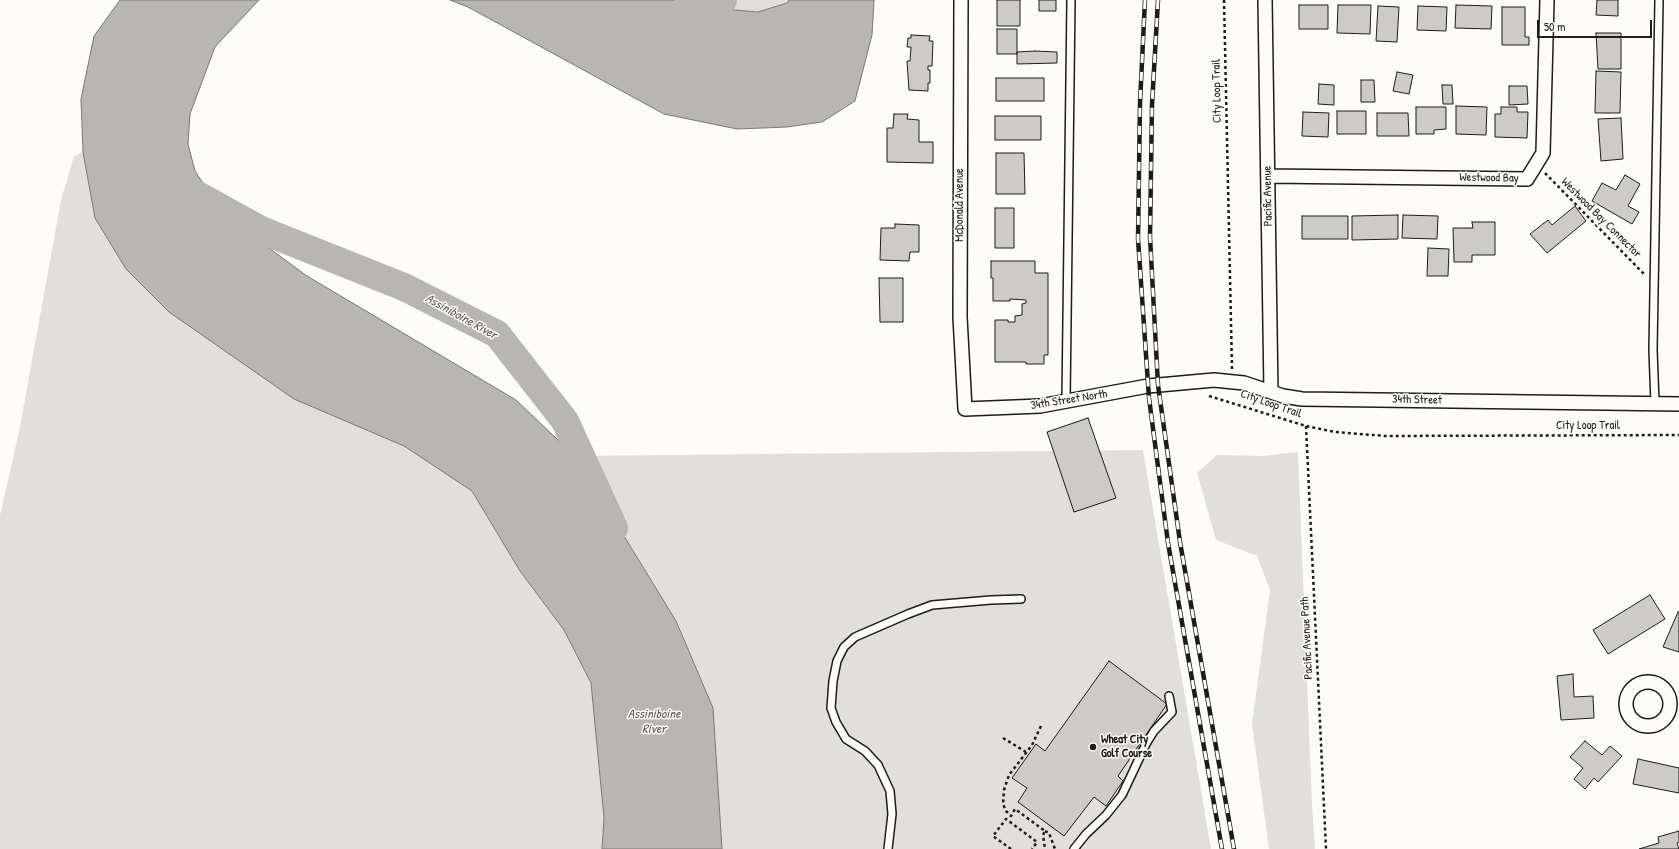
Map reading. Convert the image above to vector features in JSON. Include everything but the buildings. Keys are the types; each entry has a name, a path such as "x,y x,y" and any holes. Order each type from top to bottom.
{"street":[{"name":"McDonald Avenue","path":"961,0 960,317 965,409"},
{"name":"Pacific Avenue","path":"1266,0 1271,392"},
{"name":"Westwood Bay","path":"1268,176 1527,179 1543,153 1547,0"},
{"name":"34th Street","path":"1153,386 1214,380 1232,381 1283,396 1302,399 1679,404"},
{"name":"34th Street North","path":"965,409 1040,406 1066,400 1153,386"}],"lane":[{"path":"1066,400 1071,0"},
{"path":"1655,403 1653,350 1659,0"},
{"path":"888,849 892,814 890,791 878,765 865,751 846,739 836,722 831,708 833,681 837,661 844,647 855,637 908,614 932,606 991,600 1021,599"},
{"path":"1074,849 1086,834 1106,815 1122,795 1146,744 1154,731 1172,712 1169,696"}],"path":[{"name":"City Loop Trail","path":"1224,0 1233,402 1306,426 1335,432 1386,436 1679,435"},
{"name":"Westwood Bay Connector","path":"1536,164 1649,279 1655,279"},
{"name":"Pacific Avenue Path","path":"1306,426 1326,849"},
{"path":"1009,814 1003,807 1004,790 1009,775 1026,752 1041,726"},
{"path":"1003,738 1026,752"},
{"path":"1010,849 993,836 1009,814 1011,816 1015,810 1049,833 1055,849"},
{"path":"1006,819 1037,842 1032,849"},
{"path":"1045,831 1042,835 1045,849"}],"shaded area":[{"path":"684,0 789,0 787,3 758,12 699,7"},
{"path":"83,152 95,218 294,399 404,446 472,491 520,571 564,630 591,683 604,818 602,849 0,849 0,515 19,432 61,200 74,156"},
{"name":"Wheat City Golf Course","path":"1143,450 1211,849 722,849 713,708 676,621 575,456"},
{"path":"1298,452 1315,849 1269,849 1252,724 1270,590 1257,556 1216,540 1197,473 1217,455 1263,456"}],"water":[{"name":"Assiniboine River","path":"120,0 259,0 215,47 190,114 188,144 195,171 224,215 307,276 516,400 575,456 676,621 713,708 722,849 602,849 604,818 591,683 564,630 520,571 472,491 404,446 294,399 169,312 126,269 95,218 83,152 81,99 94,36"},
{"path":"450,0 684,0 699,7 758,12 787,3 789,0 874,0 872,35 855,101 822,122 787,127 737,129 664,114 468,7"}],"waterway":[{"name":"Assiniboine River","path":"688,0 708,3 723,0"},
{"name":"Assiniboine River","path":"185,188 261,230 404,287 497,334 565,421 614,528"}],"railway":[{"path":"1145,0 1140,103 1138,239 1149,398 1168,543 1222,849"},
{"path":"1158,0 1152,105 1150,237 1158,385 1180,542 1234,849"}],"place":[{"name":"Wheat City Golf Course","path":"1093,747"}]}
